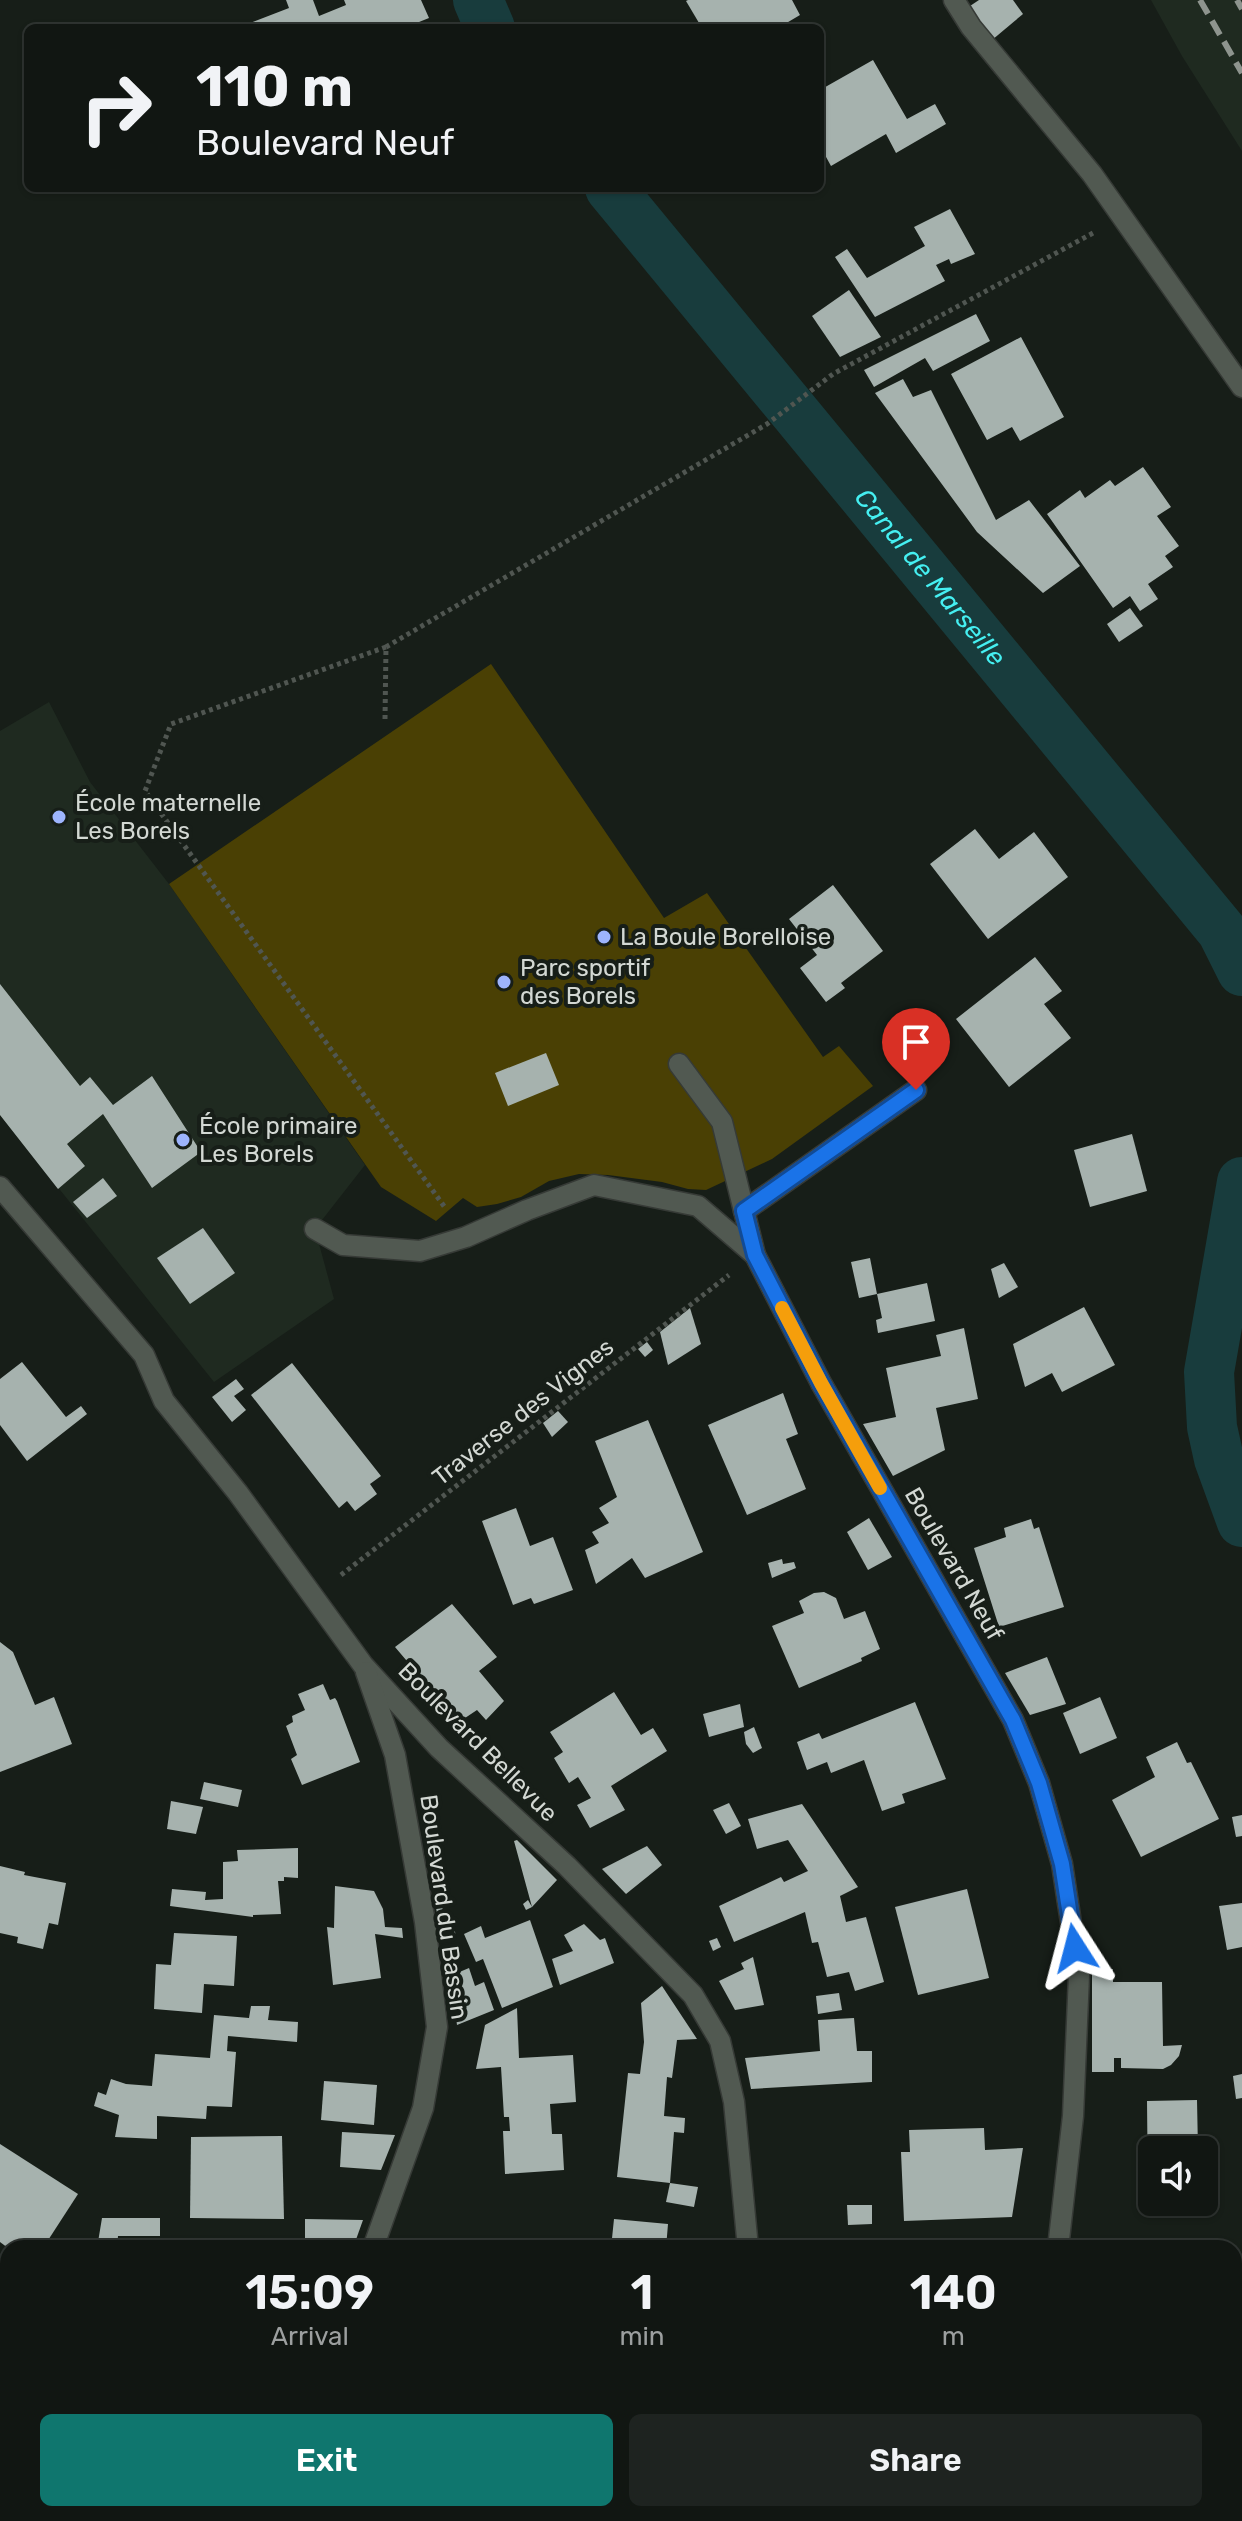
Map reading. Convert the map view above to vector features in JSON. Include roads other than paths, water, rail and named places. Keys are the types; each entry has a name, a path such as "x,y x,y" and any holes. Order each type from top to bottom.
{"street":[{"path":"954,0 971,27 1092,174 1242,387"},
{"name":"Boulevard Neuf","path":"679,1064 722,1122 755,1255 821,1383 1013,1720 1039,1783 1062,1864 1079,1975 1073,2116 1059,2240"},
{"path":"744,1211 916,1090"},
{"name":"Boulevard Neuf","path":"315,1229 343,1245 420,1251 466,1237 594,1185 698,1206 755,1255"},
{"name":"Boulevard Bellevue","path":"0,1187 144,1355 164,1401 238,1493 363,1665 439,1748 567,1866 693,1995 720,2041 734,2102 747,2240"},
{"name":"Boulevard du Bassin","path":"363,1665 395,1755 425,1922 437,2027 423,2108 376,2240"}],"waterway":[{"name":"Canal de Marseille","path":"478,0 488,24"},
{"name":"Canal de Marseille","path":"613,192 1222,931 1242,971"},
{"name":"Canal de Marseille","path":"1242,1182 1209,1372 1212,1427 1219,1459 1242,1522"}],"railway":[{"path":"1200,0 1242,73"},
{"path":"1237,0 1242,9"}],"place":[{"name":"École maternelle Les Borels","path":"59,817"},
{"name":"La Boule Borelloise","path":"604,937"},
{"name":"Parc sportif des Borels","path":"504,982"},
{"name":"École primaire Les Borels","path":"183,1140"}]}
